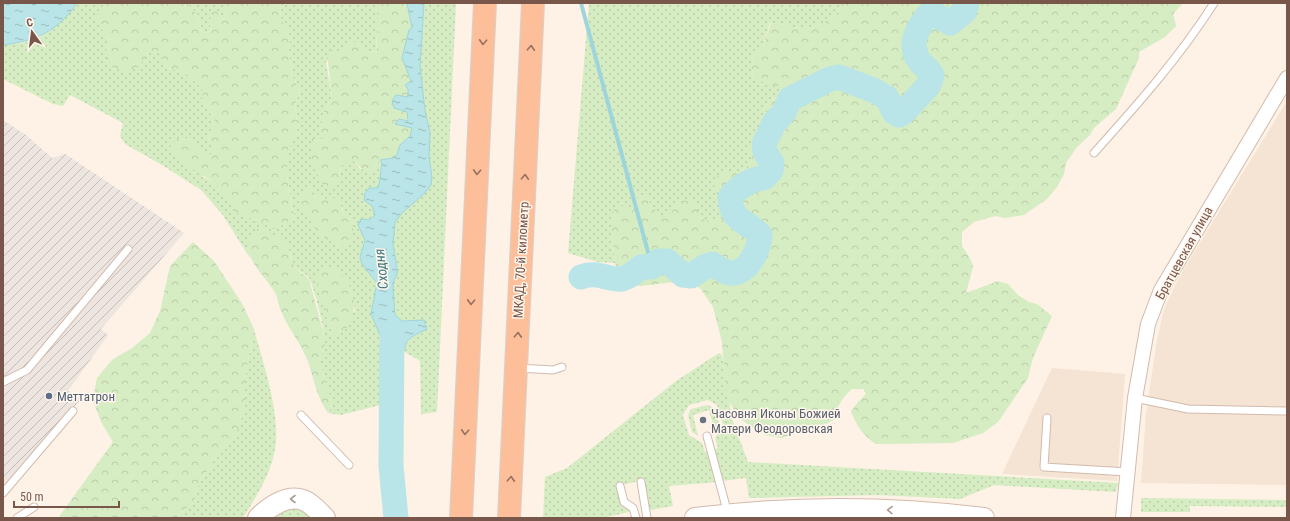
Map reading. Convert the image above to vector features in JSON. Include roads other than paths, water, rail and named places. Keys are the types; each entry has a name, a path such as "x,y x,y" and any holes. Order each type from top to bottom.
{"highway":[{"path":"462,518 485,3"},
{"name":"МКАД, 70-й километр","path":"509,518 533,3"}],"main road":[{"path":"258,518 275,504 288,499 303,500 313,506 325,518"},
{"path":"695,518 728,514 828,508 892,510 984,518"}],"street":[{"name":"Братцевская улица","path":"1123,518 1135,398 1148,324 1162,290 1287,78"}],"lane":[{"path":"1094,153 1140,102 1189,42 1214,3"},
{"path":"3,382 27,370 128,249"},
{"path":"516,368 553,370 562,367"},
{"path":"1135,398 1188,409 1287,411"},
{"path":"3,493 73,411"},
{"path":"301,415 349,465"},
{"path":"1047,418 1044,467 1128,472"},
{"path":"707,436 728,514"},
{"path":"641,482 647,518"},
{"path":"620,486 624,502 633,508 636,518"},
{"path":"17,518 34,507"}],"water":[{"path":"3,3 77,3 70,13 54,28 26,41 3,45"},
{"path":"407,3 424,3 420,65 425,111 430,133 429,156 432,177 431,185 425,193 402,213 395,222 393,244 397,275 394,280 393,289 395,315 402,321 424,320 427,329 409,339 399,364 385,366 383,362 383,342 371,314 377,283 362,264 360,257 365,240 358,225 361,219 369,220 375,215 372,206 364,200 365,193 369,188 378,188 382,163 380,160 393,158 397,155 400,145 410,136 412,128 395,124 399,119 408,121 407,112 394,108 392,101 396,95 408,97 408,89 405,85 411,81 402,58 409,30 412,28"}],"waterway":[{"path":"581,3 652,267"},
{"path":"581,277 587,275 598,275 613,279 622,279 630,276 641,267 652,267 658,261 667,261 683,275 691,276 706,266 712,264 729,273 736,273 742,270 747,266 755,254 760,235 736,216 731,205 730,197 745,184 764,178 771,171 772,163 765,152 764,144 774,123 784,112 790,99 830,79 839,77 875,91 887,98 894,112 899,115 904,112 928,86 932,76 915,53 914,42 920,26 927,16 936,15 950,23 965,11 967,3"},
{"name":"Сходня","path":"392,332 391,466 396,518"}],"place":[{"name":"Меттатрон","path":"49,396"},
{"name":"Часовня Иконы Божией Матери Феодоровская","path":"703,420"}]}
